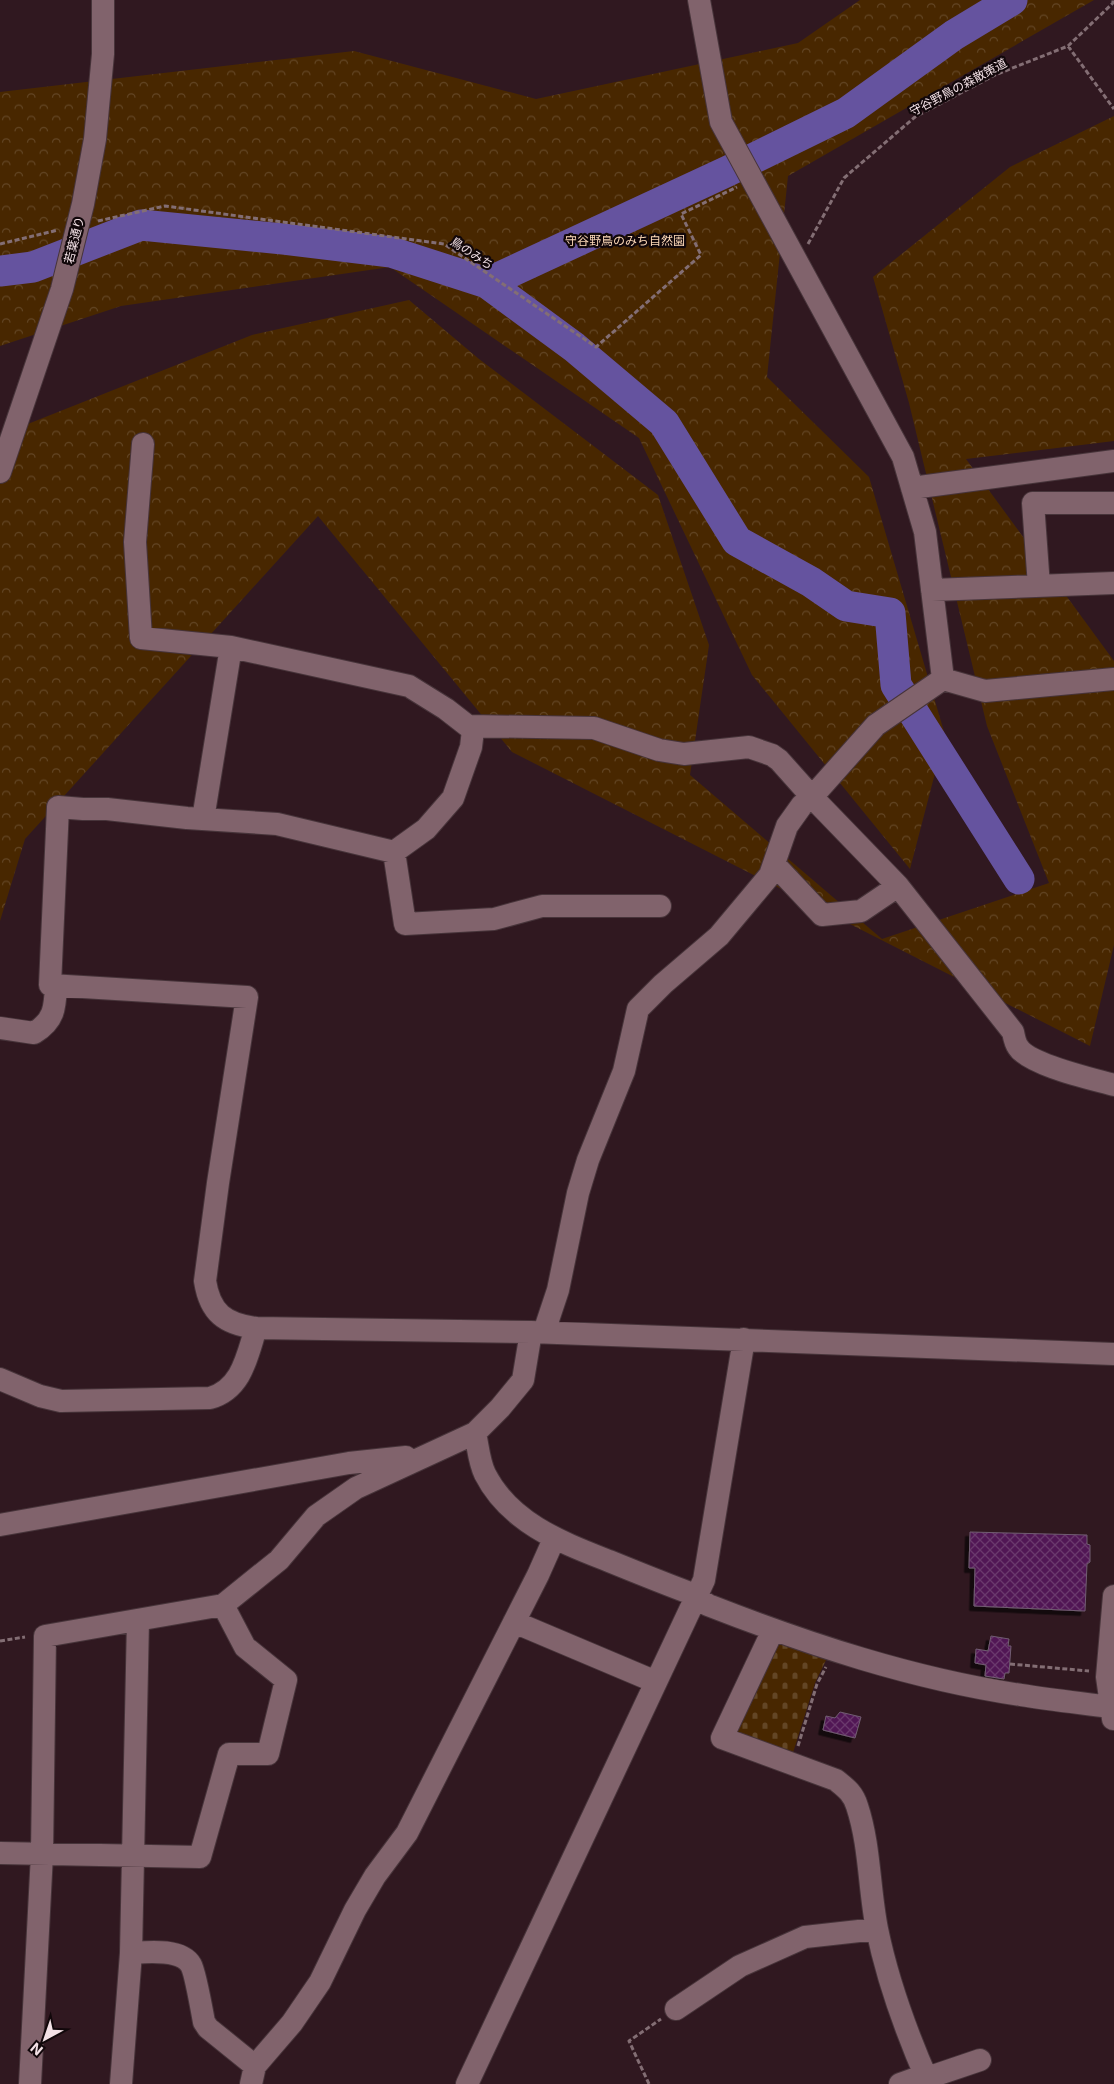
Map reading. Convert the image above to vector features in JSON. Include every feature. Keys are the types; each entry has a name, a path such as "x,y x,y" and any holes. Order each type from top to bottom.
{"street":[{"name":"若葉通り","path":"0,472 62,289 83,204 95,139 102,54 103,0"},
{"path":"699,0 721,122 796,264 903,457 925,532 943,679"},
{"path":"143,444 135,542 141,638 231,647 409,686 470,726 473,730 471,747 453,798 426,829 394,852 277,824 203,819 107,809 83,810 58,807 50,985 247,997 218,1183 206,1281 208,1296 220,1315 231,1322 256,1328 537,1332 744,1338 1114,1354"},
{"path":"912,488 1114,461"},
{"path":"1039,586 1033,503 1114,503"},
{"path":"932,590 1114,583"},
{"path":"203,819 231,647"},
{"path":"943,679 985,691 1114,679"},
{"path":"30,2084 42,1854 45,1636 223,1605 279,1560 316,1516 356,1488 475,1433 500,1408 523,1380 537,1332 558,1290 578,1193 588,1160 624,1071 638,1008 719,936 770,875 787,826 802,805 812,797 876,725 943,679"},
{"path":"470,726 594,728 659,750 684,754 749,747 779,760 898,886 1013,1032 1018,1048 1040,1062 1070,1074 1114,1085"},
{"path":"394,852 405,924 494,919 542,906 660,906"},
{"path":"774,864 822,915 861,911 898,886"},
{"path":"0,1028 34,1033 45,1027 55,1010 56,985"},
{"path":"0,1379 40,1396 61,1401 210,1398 220,1396 233,1386 240,1375 256,1328"},
{"path":"467,2084 704,1580 744,1338"},
{"path":"475,1433 484,1471 494,1489 507,1505 529,1523 554,1539 690,1593 708,1605 773,1630 835,1651 934,1678 1113,1715 1107,1672 1114,1596"},
{"path":"0,1525 349,1463 383,1461 430,1453"},
{"path":"131,1952 170,1953 183,1958 191,1965 204,2022 253,2075 320,1982 355,1910 375,1876 407,1833 554,1539"},
{"path":"0,1853 200,1857 229,1754 268,1754 286,1680 244,1647 223,1605"},
{"path":"121,2084 131,1952 138,1620"},
{"path":"514,1622 656,1682"},
{"path":"773,1630 722,1738 836,1780 851,1791 857,1805 866,1845 877,1929 890,1978 909,2035 927,2079"},
{"path":"676,2009 740,1966 806,1937 877,1929"},
{"path":"900,2084 927,2079 980,2060"}],"path":[{"name":"守谷野鳥の森散策道","path":"796,264 844,178 915,117 995,75 1068,46 1114,0"},
{"path":"1068,46 1114,109"},
{"name":"鳥のみち","path":"91,222 165,206 444,244 596,347 701,255 681,214 752,180"},
{"path":"0,244 63,228"},
{"path":"0,1641 39,1634 45,1636"},
{"path":"792,1764 816,1684 835,1651"},
{"path":"1010,1664 1107,1672"},
{"path":"649,2084 628,2041 676,2009"}],"green space":[{"name":"守谷野鳥のみち自然園","path":"860,0 1094,0 788,176 767,377 869,477 945,735 910,869 752,675 639,438 390,267 121,306 0,346 0,92 354,51 536,99 798,43"},
{"path":"1114,116 1114,441 966,459 1114,661 1114,945 1090,1046 512,752 318,516 25,839 0,921 0,435 252,335 409,300 479,359 658,495 709,645 690,775 882,939 1049,883 987,726 909,403 873,277 1010,167"},
{"path":"775,1638 828,1656 815,1683 791,1759 727,1733"}],"building":[{"path":"970,1532 1087,1535 1087,1544 1090,1545 1090,1562 1087,1564 1085,1611 974,1606 975,1568 969,1568"},
{"path":"991,1636 1009,1639 1008,1646 1011,1646 1009,1673 1005,1673 1004,1679 985,1676 986,1665 975,1663 976,1649 988,1651"},
{"path":"840,1712 861,1717 855,1738 823,1730 826,1716 835,1718"}],"waterway":[{"path":"0,271 33,267 141,225 391,252 487,283 728,171 846,113 954,35 1012,0"},
{"path":"487,283 574,347 664,423 737,541 811,582 846,606 890,613 896,685 1019,879"}]}
